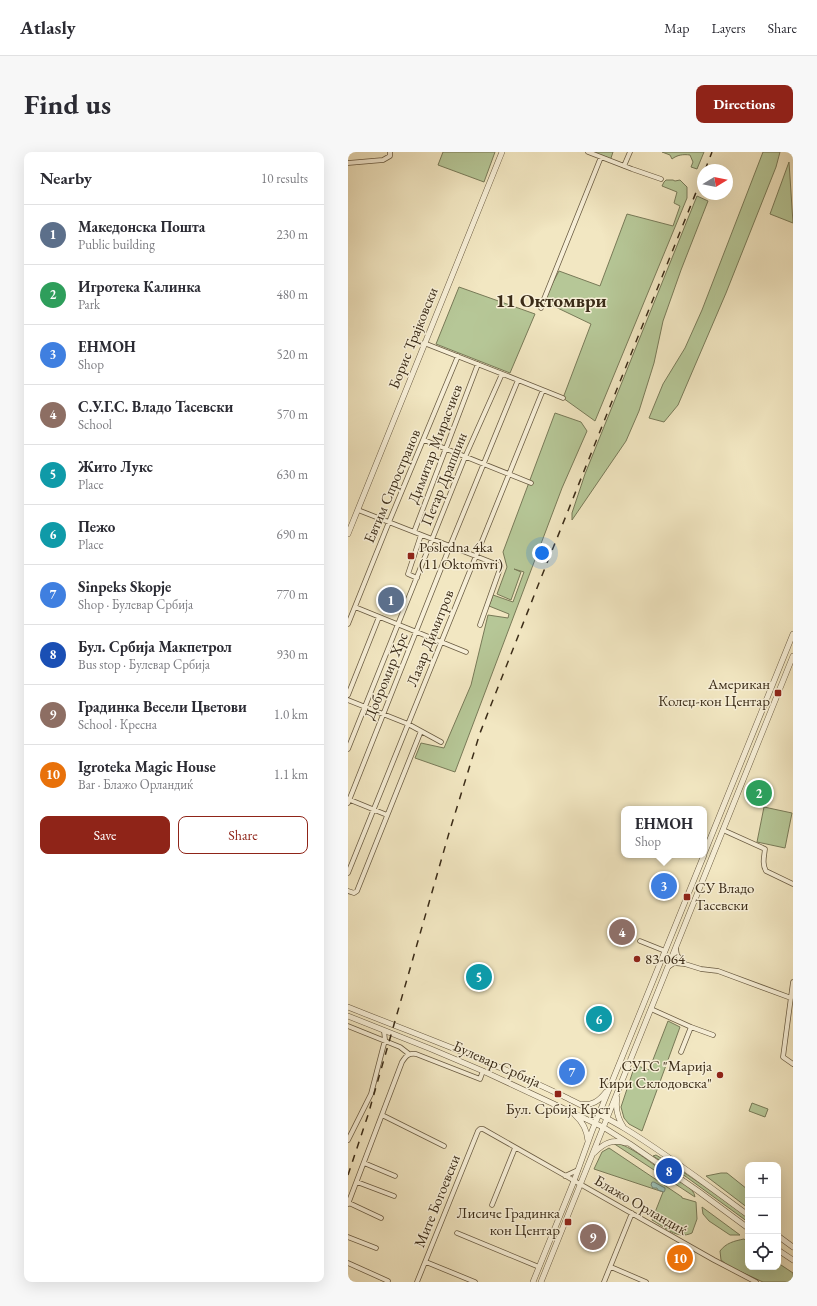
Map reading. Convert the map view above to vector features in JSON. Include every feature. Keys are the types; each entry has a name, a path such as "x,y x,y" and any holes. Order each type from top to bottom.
{"street":[{"name":"Борис Трајковски","path":"348,534 502,152"},
{"path":"588,152 661,179"},
{"path":"624,166 630,152"},
{"path":"348,163 383,160 390,154"},
{"path":"541,308 601,157"},
{"path":"424,343 563,398"},
{"name":"Евтим Спространов","path":"348,624 458,356"},
{"name":"Димитар Мирасчиев","path":"414,532 478,364"},
{"name":"Петар Драпшин","path":"348,749 399,625 465,457 502,374"},
{"name":"Добромир Хрс","path":"348,800 518,380"},
{"name":"Лазар Димитров","path":"348,873 543,390"},
{"path":"424,440 531,483"},
{"path":"358,510 501,566 480,625"},
{"path":"417,578 408,574 421,535"},
{"path":"355,607 466,652"},
{"path":"348,695 379,617"},
{"path":"707,848 793,634"},
{"path":"541,1282 793,656"},
{"path":"348,700 408,724 441,742"},
{"path":"348,891 356,893 421,731"},
{"path":"348,800 387,815"},
{"path":"723,830 765,849 763,860 766,871 793,884"},
{"path":"533,1282 574,1181 595,1123 703,858"},
{"path":"640,941 666,951"},
{"path":"676,949 677,955 685,964"},
{"path":"668,968 674,963 685,964 722,973 791,998"},
{"path":"793,982 784,1058 793,1064"},
{"name":"Булевар Србија","path":"348,1007 503,1069 599,1114 624,1128 669,1158 745,1213"},
{"path":"651,1009 713,1035"},
{"name":"Булевар Србија","path":"348,1016 483,1070 603,1127 717,1204 745,1226"},
{"path":"348,1026 400,1047 409,1054 422,1056 480,1079 483,1070"},
{"path":"681,1052 691,1027"},
{"path":"348,1140 371,1094 384,1040 384,1031"},
{"path":"381,1218 348,1204 402,1062 409,1054"},
{"path":"576,1103 587,1105 595,1103 611,1085"},
{"path":"619,1089 616,1106 618,1116 624,1128"},
{"path":"572,1111 584,1125 588,1142"},
{"path":"382,1115 444,1146"},
{"name":"Блажо Орландиќ","path":"480,1129 483,1129 581,1184 748,1280 756,1282"},
{"name":"Мите Богоевски","path":"417,1282 480,1129"},
{"path":"592,1155 602,1145 611,1141 620,1141 630,1144"},
{"path":"492,1205 515,1148"},
{"path":"364,1163 395,1176"},
{"path":"565,1176 578,1170"},
{"path":"357,1182 394,1196"},
{"path":"604,1282 632,1214"},
{"path":"457,1233 539,1267"},
{"path":"348,1237 376,1248"},
{"path":"781,1238 793,1247"},
{"path":"781,1252 793,1260"},
{"path":"426,1262 475,1282"},
{"path":"348,1263 388,1281"},
{"path":"611,1267 646,1282"}],"green space":[{"path":"443,152 495,152 484,182 438,165"},
{"path":"588,152 613,152 610,161"},
{"path":"662,152 704,152 699,164 697,164 697,169 691,167 693,162 690,155 680,155 672,159 670,155"},
{"path":"763,152 780,152 776,167 726,293 678,405 664,422 649,418 663,384 685,348 702,310"},
{"path":"789,162 793,223 770,214"},
{"path":"666,180 680,180 687,187 687,198 595,421 563,398 591,324 543,301 559,271 600,286 627,214 673,226 680,206 674,203 677,192 662,186"},
{"path":"697,196 697,200 708,201 663,321 654,363 639,411 626,441 572,520 572,513 585,474"},
{"path":"459,287 535,314 510,373 436,344"},
{"path":"555,413 581,422 587,431 562,488 455,772 415,758 421,743 444,748 471,685 488,615 508,618 509,614 489,606 493,595 513,602 524,572 514,569 521,572 511,600 497,594 507,567 503,552"},
{"path":"764,807 792,813 785,848 757,842"},
{"path":"668,1021 680,1027 642,1131 629,1124 624,1118 621,1107 635,1065 649,1070"},
{"path":"752,1103 768,1109 765,1117 749,1111"},
{"path":"613,1143 625,1146 644,1157 660,1169 660,1172 672,1179 674,1178 690,1188 695,1197"},
{"path":"609,1148 682,1198 696,1202 697,1219 692,1233 687,1235 676,1234 652,1220 663,1192 594,1169 602,1152"},
{"path":"656,1155 691,1177 745,1216 745,1220 685,1176 653,1156"},
{"path":"727,1173 745,1187 745,1206 706,1176"},
{"path":"702,1207 740,1235 730,1235 709,1221 703,1214"},
{"path":"745,1240 745,1270 781,1270 781,1265 793,1273 793,1282 763,1282 730,1267 721,1260 720,1251 730,1243"}],"water":[{"path":"652,1182 665,1188 664,1192 658,1190 657,1188 653,1188 651,1185"}],"railway":[{"path":"707,164 712,152"},
{"path":"348,1175 368,1115 449,833 480,733 697,190"}],"place":[{"name":"Posledna 4ka (11 Oktomvri)","path":"411,556"},
{"name":"Македонска Пошта","path":"391,600"},
{"name":"Американ Колеџ-кон Центар","path":"778,693"},
{"name":"Игротека Калинка","path":"759,793"},
{"name":"ЕНМОН","path":"664,886"},
{"name":"СУ Владо Тасевски","path":"687,897"},
{"name":"С.У.Г.С. Владо Тасевски","path":"622,932"},
{"name":"83-064","path":"637,959"},
{"name":"Жито Лукс","path":"479,977"},
{"name":"Пежо","path":"599,1019"},
{"name":"Sinpeks Skopje","path":"572,1072"},
{"name":"СУГС \"Марија Кири Склодовска\"","path":"720,1075"},
{"name":"Бул. Србија Крст","path":"558,1094"},
{"name":"Бул. Србија Макпетрол","path":"669,1171"},
{"name":"Лисиче Градинка кон Центар","path":"568,1222"},
{"name":"Градинка Весели Цветови","path":"593,1237"},
{"name":"Igroteka Magic House","path":"680,1258"}],"district":[{"name":"11 Октомври","path":"551,300"}]}
